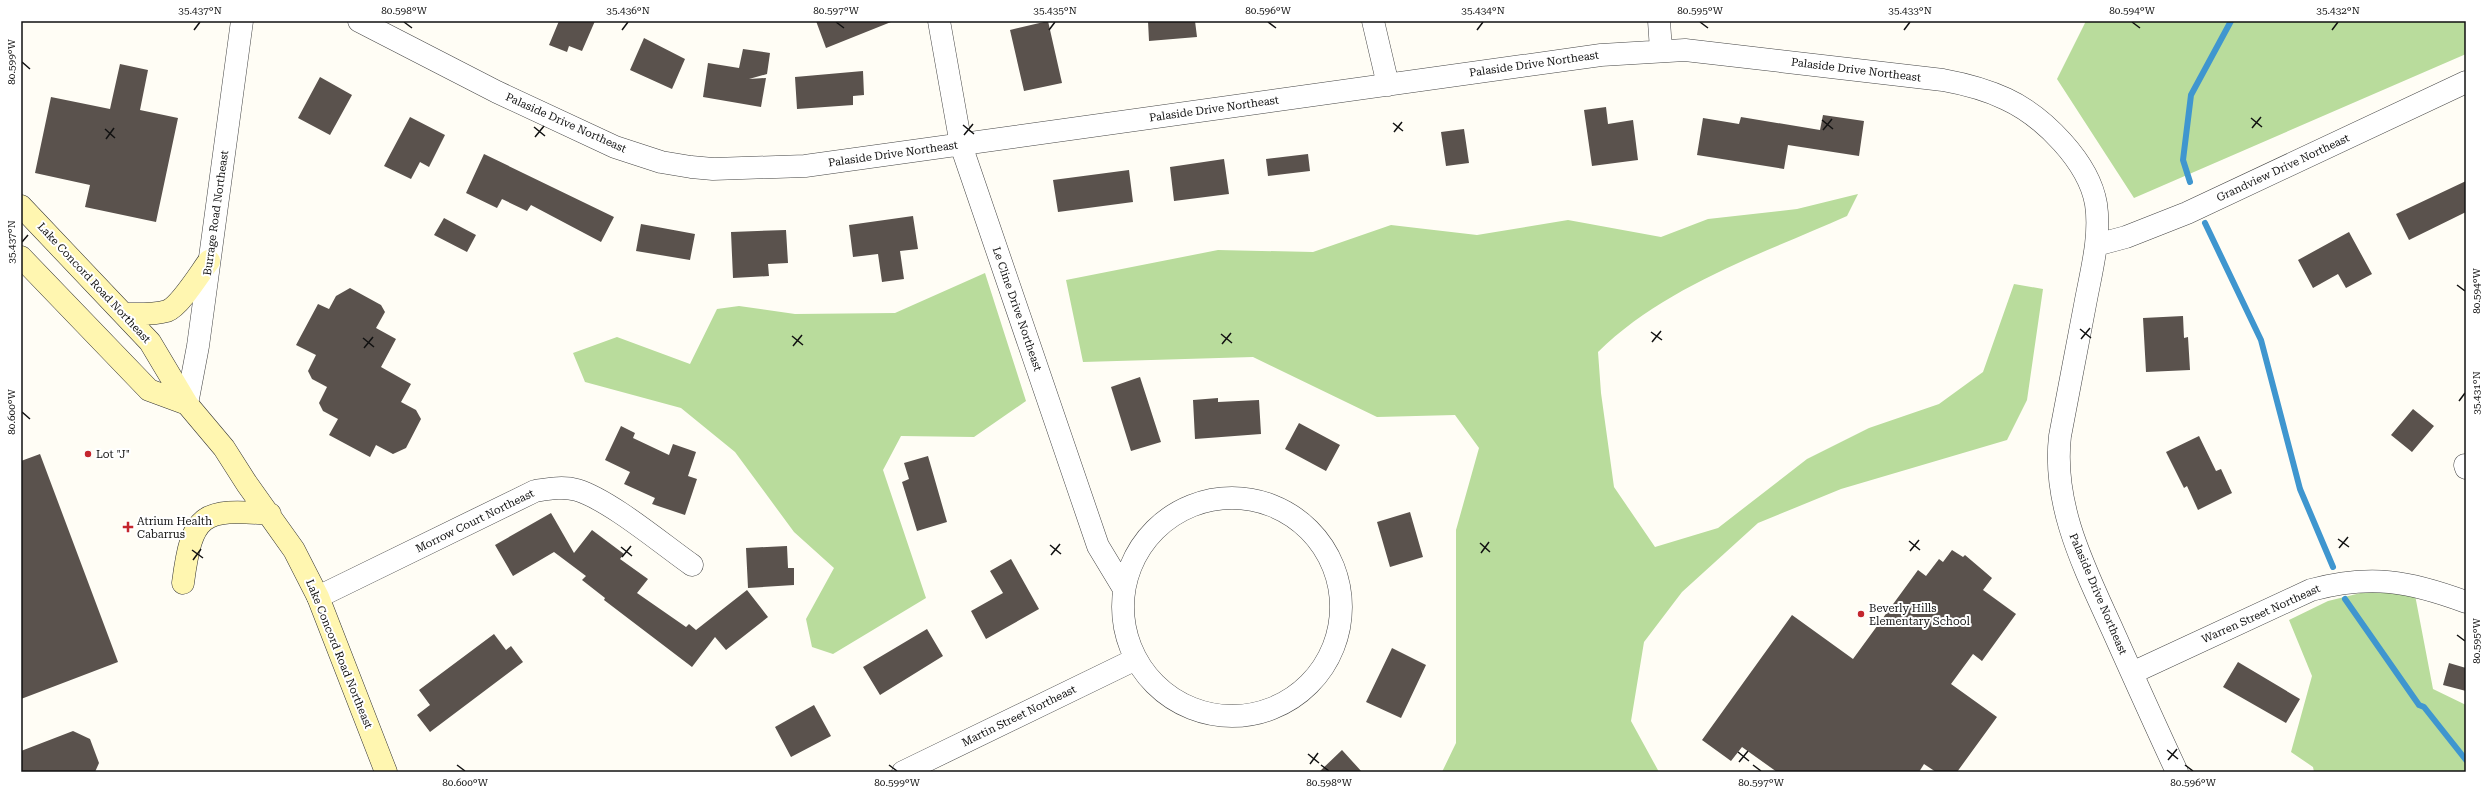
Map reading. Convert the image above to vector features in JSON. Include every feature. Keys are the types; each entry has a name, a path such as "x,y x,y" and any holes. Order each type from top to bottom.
{"main road":[{"name":"Lake Concord Road Northeast","path":"21,206 150,342 187,404 224,448 246,484 270,514 294,550 318,597 386,772"},
{"name":"Lake Concord Road Northeast","path":"21,257 149,390 187,404"},
{"path":"124,314 153,314 169,310 184,294 209,261"},
{"path":"183,583 193,533 203,521 223,512 270,514"}],"street":[{"name":"Burrage Road Northeast","path":"187,404 209,261 242,21"},
{"name":"Palaside Drive Northeast","path":"358,21 497,92 616,147 661,162 714,169 805,166 1601,55 1661,50 1685,50 1943,80 1973,85 2007,99 2041,122 2071,152 2081,167 2096,202 2096,245 2058,460 2068,522 2077,550 2177,772"},
{"name":"Le Cline Drive Northeast","path":"939,21 961,145 1098,546 1124,589"},
{"path":"1373,21 1388,85"},
{"path":"1659,21 1661,50"},
{"name":"Grandview Drive Northeast","path":"2096,245 2126,237 2187,213 2466,82"},
{"name":"Morrow Court Northeast","path":"318,597 535,491 552,488 576,490 600,500 692,565"},
{"path":"1233,498 1259,501 1283,510 1304,524 1324,548 1333,565 1340,590 1341,616 1336,640 1325,664 1309,684 1296,696 1265,711 1244,716 1222,716 1195,710 1163,693 1148,677 1136,659 1127,637 1123,613 1124,589 1132,564 1141,547 1162,523 1184,509 1208,500 1233,498"},
{"name":"Warren Street Northeast","path":"2132,673 2311,590 2337,583 2361,580 2406,583 2466,602"},
{"name":"Martin Street Northeast","path":"903,772 1136,659"}],"green space":[{"path":"2086,21 2466,21 2466,54 2134,198 2057,79"},
{"path":"1858,194 1847,216 1749,258 1684,290 1653,308 1624,329 1598,352 1601,393 1614,487 1655,547 1718,528 1807,459 1869,428 1939,404 1983,372 2014,284 2043,289 2027,400 2007,440 1841,489 1758,523 1682,592 1644,642 1631,721 1659,772 1442,772 1456,743 1456,530 1479,448 1455,415 1377,417 1253,357 1083,362 1066,280 1218,250 1313,252 1391,225 1477,235 1568,220 1661,237 1708,219 1797,209"},
{"path":"985,273 1026,401 974,437 901,436 883,470 926,598 833,654 812,647 806,619 834,568 794,532 735,452 681,408 585,382 573,353 617,337 690,364 717,309 739,306 795,314 895,313"},
{"path":"2373,590 2415,595 2433,689 2466,705 2466,772 2314,772 2313,767 2291,752 2312,676 2289,620 2328,601"}],"building":[{"path":"559,21 595,21 582,51 569,46 567,52 549,45"},
{"path":"816,21 891,21 891,22 826,48"},
{"path":"1048,21 1062,83 1024,91 1010,30"},
{"path":"1148,21 1195,21 1197,37 1149,41"},
{"path":"644,38 685,59 672,89 630,70"},
{"path":"743,49 770,53 767,74 749,79 766,78 761,107 703,97 708,63 739,68"},
{"path":"120,64 148,70 140,110 178,118 156,222 85,207 90,185 35,173 51,97 110,109"},
{"path":"863,71 864,95 853,96 853,105 797,109 795,77"},
{"path":"320,77 352,95 330,135 298,118"},
{"path":"1606,107 1608,124 1633,120 1638,160 1592,166 1584,110"},
{"path":"1823,115 1864,121 1859,156 1788,145 1784,169 1697,155 1703,118 1739,124 1741,117 1820,130"},
{"path":"410,117 445,135 429,167 420,162 411,179 384,166"},
{"path":"1464,129 1469,163 1446,166 1441,132"},
{"path":"484,154 614,217 601,242 531,205 527,211 502,199 497,208 466,193"},
{"path":"1308,154 1310,171 1268,176 1266,159"},
{"path":"1224,159 1229,194 1174,201 1170,167"},
{"path":"1129,170 1133,202 1058,212 1053,180"},
{"path":"2466,181 2466,212 2409,240 2396,214"},
{"path":"913,216 918,249 900,251 904,279 882,282 878,254 853,257 849,225"},
{"path":"444,218 476,235 467,252 434,235"},
{"path":"641,224 695,234 690,260 636,251"},
{"path":"786,230 788,263 768,264 769,276 733,278 731,232"},
{"path":"2349,232 2372,274 2346,288 2338,274 2313,288 2298,260"},
{"path":"350,288 381,305 385,312 376,328 396,339 381,367 411,384 401,402 416,410 421,419 406,448 393,454 376,445 370,457 329,435 338,419 323,411 319,403 327,387 312,379 308,371 316,355 296,345 318,304 329,309 336,296"},
{"path":"2183,316 2184,338 2188,337 2190,370 2146,372 2143,318"},
{"path":"1140,377 1161,442 1131,451 1111,387"},
{"path":"1218,398 1218,402 1259,400 1261,434 1195,439 1193,400"},
{"path":"2413,409 2434,426 2412,452 2391,435"},
{"path":"1299,423 1340,445 1326,471 1285,449"},
{"path":"621,426 635,433 633,438 669,455 673,444 696,452 688,476 697,479 685,515 652,504 655,498 624,484 630,472 605,460"},
{"path":"2199,436 2216,471 2221,469 2232,493 2198,510 2187,486 2184,488 2166,452"},
{"path":"40,454 118,662 21,699 21,461"},
{"path":"928,456 947,522 917,531 902,482 909,479 904,463"},
{"path":"1410,512 1423,557 1390,567 1377,522"},
{"path":"551,513 574,553 592,530 624,554 620,559 648,579 637,593 686,627 689,624 696,630 747,590 768,617 726,650 715,637 692,667 604,600 605,598 582,580 586,576 554,552 513,576 495,545"},
{"path":"787,546 788,568 794,568 794,585 748,588 746,548"},
{"path":"1952,550 1963,557 1965,555 1992,578 1983,590 2016,614 1982,661 1973,654 1951,684 1997,717 1957,772 1936,772 1924,764 1919,772 1777,772 1742,747 1731,761 1702,740 1792,615 1853,659 1918,570 1926,576 1939,559 1943,562"},
{"path":"1011,559 1039,609 986,639 971,611 1003,593 990,571"},
{"path":"927,629 943,656 880,695 863,667"},
{"path":"494,634 506,650 511,646 523,662 430,732 417,715 430,705 419,690"},
{"path":"1392,648 1426,665 1401,718 1366,702"},
{"path":"2238,662 2300,699 2286,723 2223,687"},
{"path":"2449,663 2466,668 2466,691 2443,685"},
{"path":"814,705 831,736 791,757 775,727"},
{"path":"73,731 90,739 99,763 95,772 21,772 21,751"},
{"path":"1342,750 1362,772 1319,772"}],"waterway":[{"path":"2190,182 2183,160 2191,95 2231,21"},
{"path":"2205,223 2261,340 2300,489 2333,567"},
{"path":"2345,599 2419,705 2424,707 2466,760"}],"place":[{"name":"Lot \"J\"","path":"88,454"},
{"name":"Atrium Health Cabarrus","path":"128,527"},
{"name":"Beverly Hills Elementary School","path":"1861,614"}]}
